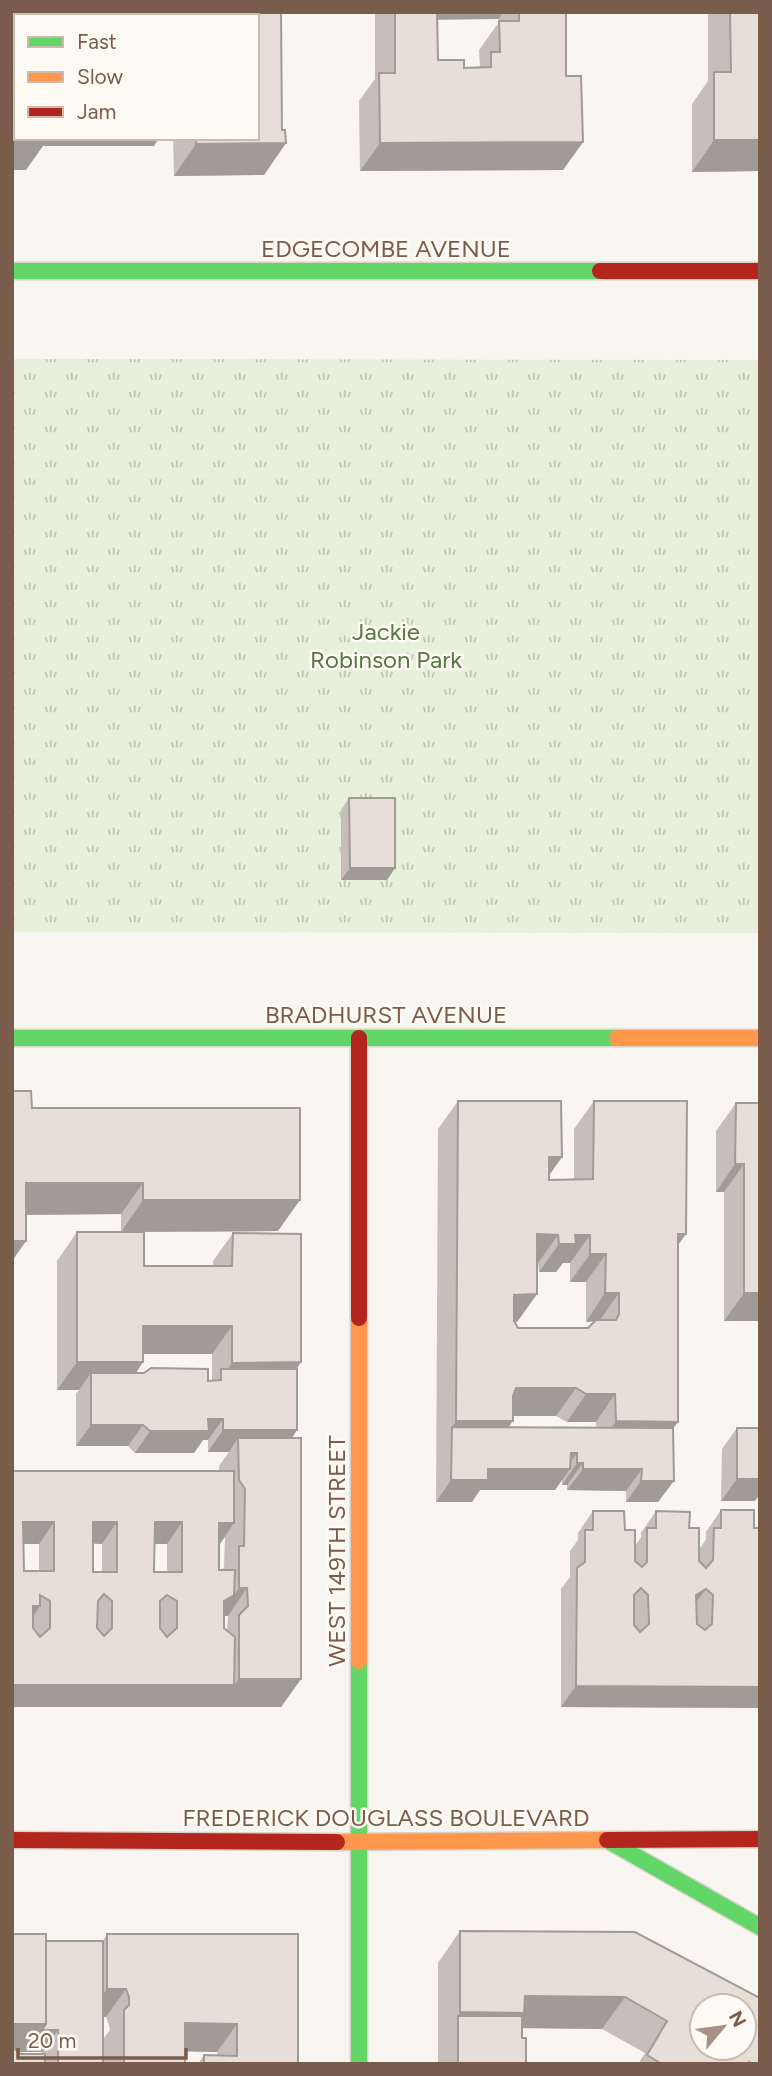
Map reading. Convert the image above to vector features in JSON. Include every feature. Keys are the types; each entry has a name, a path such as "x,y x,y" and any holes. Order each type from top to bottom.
{"street":[{"name":"EDGECOMBE AVENUE","path":"12,271 760,271"},
{"name":"BRADHURST AVENUE","path":"12,1038 760,1038"},
{"name":"WEST 149TH STREET","path":"359,1038 359,2064"},
{"name":"FREDERICK DOUGLASS BOULEVARD","path":"12,1840 359,1842 760,1839"},
{"path":"608,1840 760,1927"}],"green space":[{"name":"Jackie Robinson Park","path":"12,359 760,360 760,933 12,932"}],"building":[{"path":"12,12 46,12 14,14 12,27"},
{"path":"48,12 176,12 176,14"},
{"path":"281,12 282,130 285,130 286,143 196,144 196,140 259,140 259,14 195,14"},
{"path":"395,12 437,12 438,60 464,60 464,68 491,67 491,52 500,52 499,21 519,21 519,12 566,12 566,76 581,76 583,142 380,143 379,73 395,73"},
{"path":"730,12 760,12 760,140 714,140 714,72 731,72"},
{"path":"14,92 14,140 46,142 12,142"},
{"path":"349,798 395,798 395,868 350,868"},
{"path":"12,1091 31,1091 32,1108 300,1108 300,1200 143,1200 143,1183 26,1183 26,1241 12,1241"},
{"path":"458,1101 561,1101 562,1157 549,1157 549,1180 593,1179 594,1101 687,1101 686,1234 678,1234 678,1422 616,1421 615,1394 586,1394 576,1388 516,1388 513,1396 513,1421 456,1421","holes":["537,1234 558,1235 559,1244 576,1244 575,1235 590,1235 590,1254 606,1254 605,1293 619,1293 619,1314 616,1320 596,1320 588,1328 518,1328 514,1321 514,1295 537,1294"]},
{"path":"736,1103 760,1103 760,1293 744,1293 744,1164 735,1164"},
{"path":"77,1232 144,1232 144,1266 232,1266 233,1233 301,1234 301,1362 232,1363 232,1326 143,1326 143,1362 77,1362"},
{"path":"151,1368 208,1369 208,1381 221,1380 221,1369 297,1369 297,1430 223,1430 223,1419 208,1419 209,1431 150,1431 143,1425 91,1425 91,1373 144,1373"},
{"path":"452,1427 673,1428 674,1481 641,1481 642,1469 583,1469 583,1463 577,1463 577,1453 571,1453 570,1469 488,1469 488,1480 451,1480"},
{"path":"737,1428 760,1428 760,1479 737,1479"},
{"path":"238,1438 301,1438 301,1679 239,1679 239,1615 248,1606 247,1588 239,1588 239,1546 244,1546 245,1489 239,1480"},
{"path":"12,1471 234,1471 234,1523 219,1523 219,1570 235,1570 234,1595 224,1601 224,1628 235,1637 234,1685 12,1685","holes":["23,1522 54,1522 54,1571 24,1571","93,1522 117,1522 117,1572 93,1572","155,1522 182,1522 182,1572 154,1572","104,1594 112,1601 112,1628 104,1636 97,1628 98,1601","40,1595 50,1601 50,1628 40,1637 33,1628 33,1606 40,1606","167,1595 177,1601 177,1628 167,1637 160,1628 160,1601"]},
{"path":"721,1510 754,1510 754,1528 760,1528 760,1687 576,1686 577,1568 585,1562 585,1530 593,1530 593,1511 624,1511 625,1530 635,1530 635,1561 642,1567 647,1562 647,1528 656,1528 656,1511 690,1512 689,1528 699,1528 699,1561 706,1568 713,1560 714,1528 721,1528","holes":["641,1588 648,1595 649,1624 640,1632 634,1625 634,1595","706,1589 713,1595 712,1624 705,1630 697,1624 696,1595"]},
{"path":"460,1931 635,1932 749,1992 688,1992 688,2062 749,2062 662,2064 647,2055 667,2021 625,1997 525,1996 524,2013 460,2012"},
{"path":"12,1934 46,1934 46,2024 13,2024 13,2048 21,2054 45,2054 45,2064 12,2064"},
{"path":"107,1934 298,1934 298,2064 204,2064 204,2055 237,2056 237,2024 185,2023 185,2064 124,2064 124,2010 129,2005 129,1997 126,1989 107,1989"},
{"path":"46,1941 103,1941 103,2064 58,2064 58,2030 42,2030 46,2024"},
{"path":"758,1997 760,2064 749,2062 758,2062"},
{"path":"458,2016 522,2016 522,2038 526,2038 526,2064 458,2064"}],"traffic: fast":[{"path":"12,271 600,271"},
{"path":"12,1038 617,1038"},
{"path":"359,1661 359,2064"},
{"path":"609,1841 760,1927"}],"traffic: slow":[{"path":"617,1038 760,1038"},
{"path":"359,1318 359,1661"},
{"path":"337,1842 607,1840"}],"traffic: jam":[{"path":"600,271 760,271"},
{"path":"359,1038 359,1318"},
{"path":"607,1840 760,1839"},
{"path":"12,1840 337,1842"}]}
